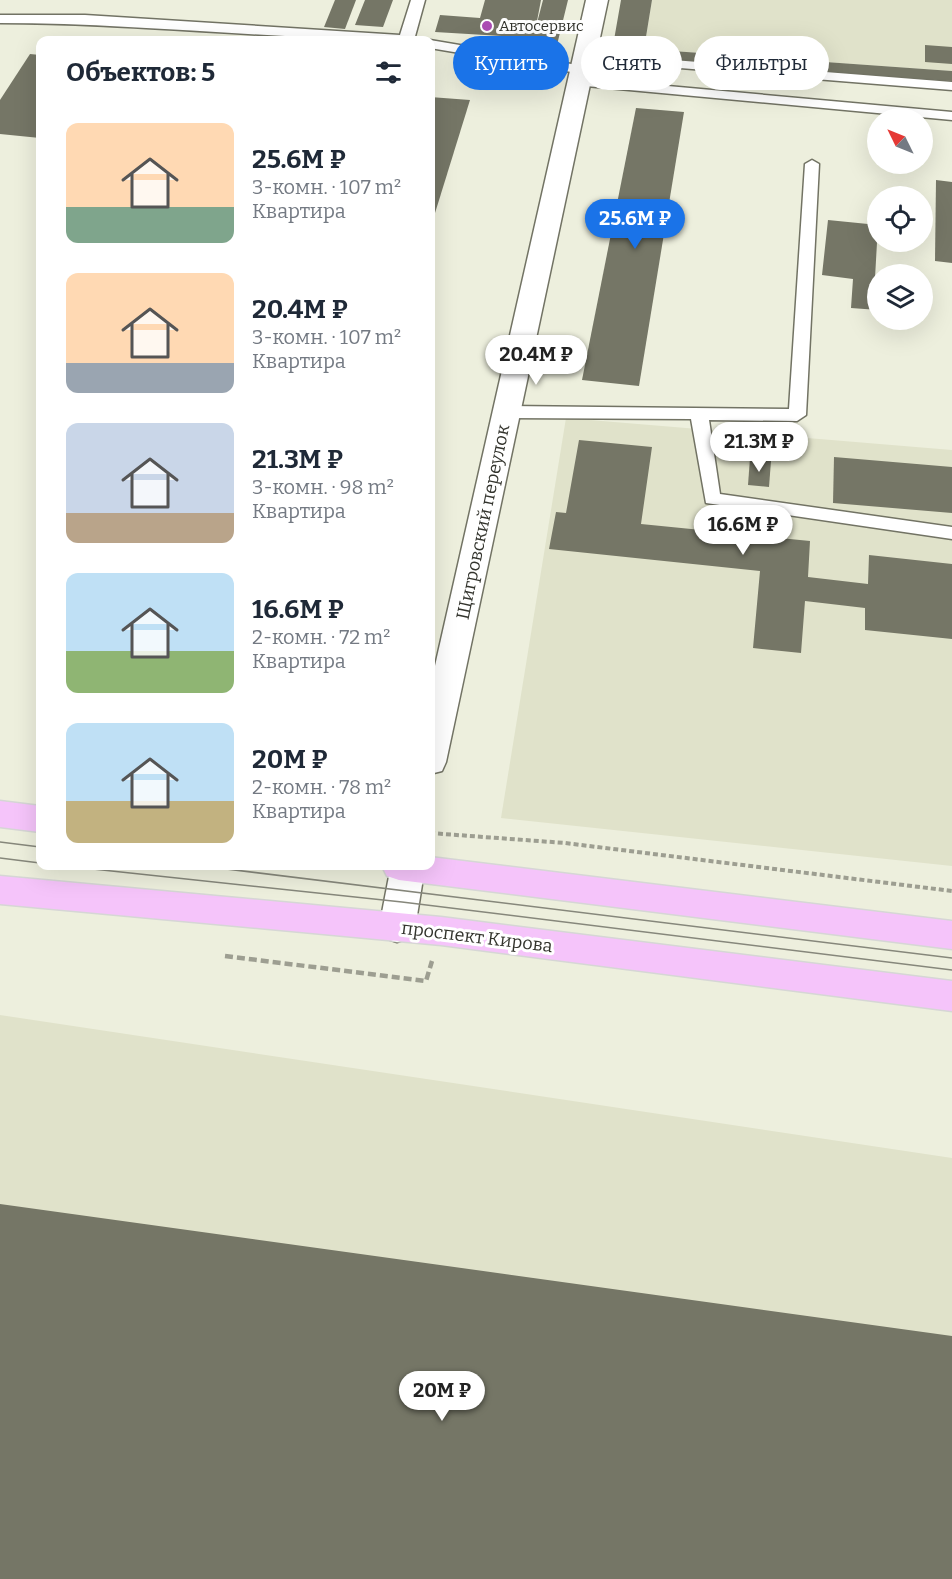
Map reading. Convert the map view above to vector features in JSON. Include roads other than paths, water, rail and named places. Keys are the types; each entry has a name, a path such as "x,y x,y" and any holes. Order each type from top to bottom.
{"main road":[{"path":"0,814 36,818"},
{"path":"434,870 562,888 952,935"},
{"name":"проспект Кирова","path":"0,890 397,928 952,996"}],"street":[{"name":"Щигровский переулок","path":"590,36 597,0"},
{"name":"Щигровский переулок","path":"435,740 581,79"},
{"path":"397,928 404,870"}],"lane":[{"path":"407,36 418,0"},
{"path":"0,19 85,19 345,36"},
{"path":"435,45 581,70"},
{"path":"682,75 952,87"},
{"path":"682,82 952,116"},
{"path":"508,412 797,416 812,164"},
{"path":"699,414 712,499 952,533"}],"tram line":[{"path":"0,842 36,846"},
{"path":"0,858 36,862"},
{"path":"102,870 402,902 952,970"},
{"path":"235,870 952,958"}],"place":[{"name":"Автосервис","path":"487,26"}]}
